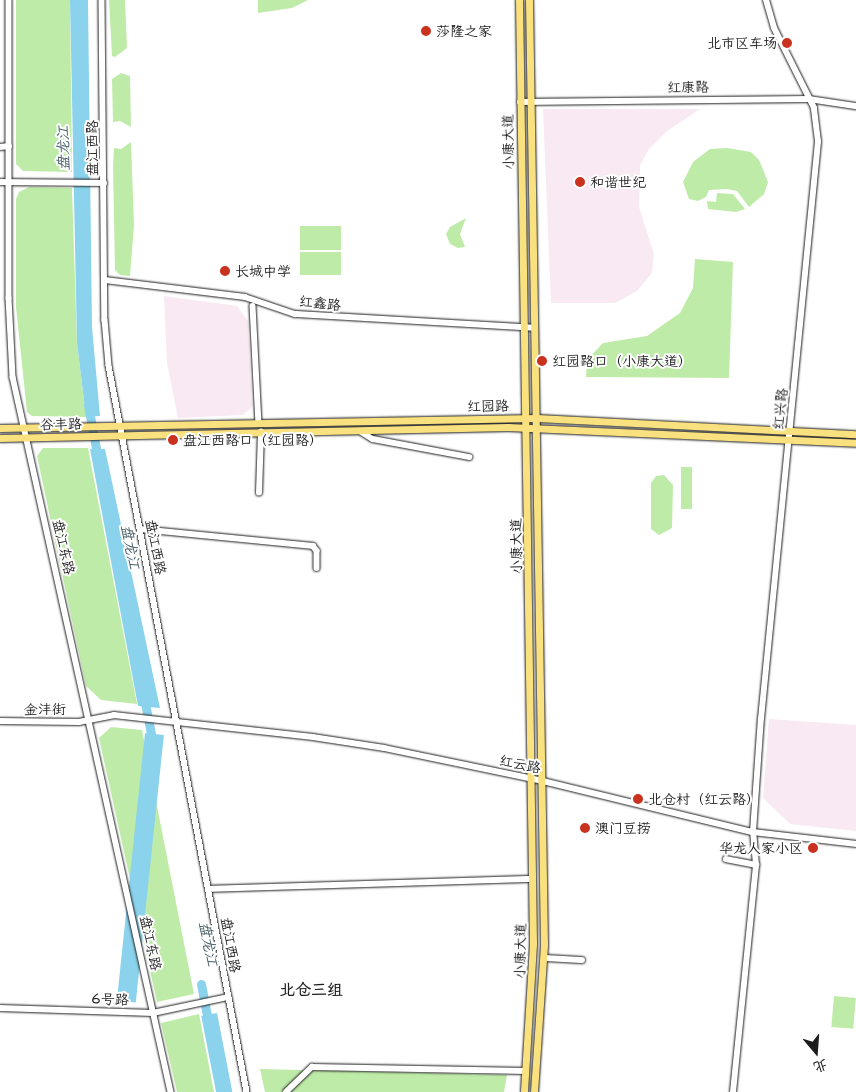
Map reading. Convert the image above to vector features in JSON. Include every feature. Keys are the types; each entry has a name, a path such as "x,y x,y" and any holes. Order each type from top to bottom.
{"main road":[{"name":"小康大道","path":"519,0 527,418 533,944 524,1092"},
{"name":"小康大道","path":"530,0 530,102 543,781 544,958 534,1092"},
{"name":"红园路","path":"120,426 537,418 856,434"},
{"name":"谷丰路","path":"0,428 120,426"},
{"name":"红园路","path":"122,435 537,427 789,438 856,443"},
{"name":"谷丰路","path":"0,438 122,435"}],"street":[{"name":"盘江东路","path":"9,0 10,352 24,428 171,1092"},
{"name":"盘江西路","path":"102,0 105,280 109,366 247,1092"},
{"name":"红兴路","path":"733,1092 756,865 753,832 761,719 817,169 817,119 774,28 766,0"},
{"name":"红康路","path":"520,102 809,99 856,106"},
{"path":"0,147 9,146"},
{"path":"0,182 104,183"},
{"name":"红鑫路","path":"105,280 245,297 295,314 524,329 535,328"},
{"path":"252,306 259,424"},
{"path":"360,431 372,439 469,457"},
{"path":"258,493 260,432"},
{"path":"140,529 313,546 317,551 317,568"},
{"name":"红云路","path":"114,715 177,721 384,748 543,781 753,832 856,844"},
{"name":"金沣街","path":"0,722 90,720 114,715"},
{"path":"726,859 756,865"},
{"path":"208,888 532,879"},
{"path":"544,958 582,960"},
{"name":"6号路","path":"0,1008 153,1013 228,997"},
{"path":"286,1092 312,1067 526,1071"}],"shaded area":[{"path":"543,109 700,109 667,131 649,149 640,165 639,207 654,254 652,273 637,291 615,303 551,303"},
{"path":"164,296 237,306 248,321 252,407 243,415 178,418 167,363"},
{"path":"769,719 856,725 856,831 790,824 763,798"}],"green space":[{"path":"16,0 70,0 72,172 23,171 16,164"},
{"path":"109,0 125,0 127,48 115,57 112,56"},
{"path":"258,0 308,0 292,8 258,13"},
{"path":"121,73 130,76 131,127 120,121 113,122 112,79"},
{"path":"131,142 134,225 130,276 120,275 115,270 113,165 114,148 121,149"},
{"path":"727,148 751,152 759,160 768,182 764,194 749,207 737,191 727,189 709,190 706,197 698,201 689,199 683,182 693,162 710,149"},
{"path":"29,187 72,188 77,343 86,417 32,416 27,412 16,307 16,199 19,192"},
{"path":"717,193 733,194 745,209 736,212 708,209 707,201 716,202"},
{"path":"466,218 460,234 465,247 458,248 450,244 446,234 450,227"},
{"path":"300,226 341,226 341,250 300,250"},
{"path":"300,252 341,252 341,275 300,275"},
{"path":"695,259 733,262 729,378 586,377 587,360 603,343 647,336 680,313 693,288"},
{"path":"43,448 88,448 137,704 101,700 86,686 37,456"},
{"path":"681,467 692,467 692,509 681,509"},
{"path":"664,475 673,485 672,528 659,535 651,529 651,483 656,476"},
{"path":"111,727 142,730 194,994 157,1002 99,738"},
{"path":"834,996 856,998 853,1029 831,1027"},
{"path":"199,1014 214,1092 177,1092 161,1023"},
{"path":"260,1069 507,1075 504,1092 265,1092"}],"water":[{"path":"70,0 88,0 92,327 100,416 86,417 77,343"},
{"path":"90,449 105,449 160,708 138,706"},
{"path":"145,733 164,735 136,1003 117,1001"},
{"path":"217,1013 232,1092 216,1092 201,1016"}],"waterway":[{"name":"盘龙江","path":"88,405 98,459"},
{"name":"盘龙江","path":"144,698 153,744"},
{"name":"盘龙江","path":"201,984 209,1026"}],"place":[{"name":"莎隆之家","path":"426,31"},
{"name":"北市区车场","path":"787,43"},
{"name":"和谐世纪","path":"580,182"},
{"name":"长城中学","path":"225,271"},
{"name":"红园路口（小康大道）","path":"542,361"},
{"name":"盘江西路口（红园路）","path":"173,440"},
{"name":"北仓村（红云路）","path":"638,799"},
{"name":"澳门豆捞","path":"585,828"},
{"name":"华龙人家小区","path":"813,848"}],"district":[{"name":"北仓三组","path":"311,990"}]}
